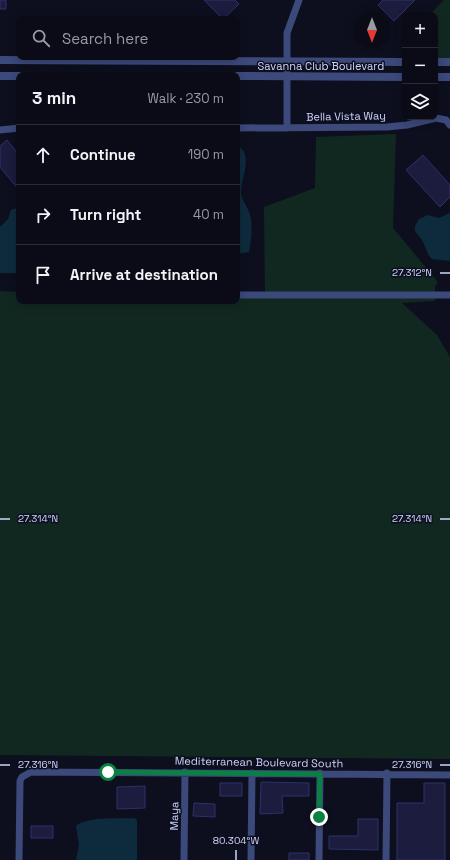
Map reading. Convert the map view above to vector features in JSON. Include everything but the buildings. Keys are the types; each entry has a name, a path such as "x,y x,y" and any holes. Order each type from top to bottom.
{"street":[{"path":"288,128 288,33 299,0"},
{"name":"Savanna Club Boulevard","path":"0,60 402,62"},
{"path":"438,62 450,62"},
{"path":"0,76 16,76"},
{"name":"Savanna Club Boulevard","path":"240,76 402,77"},
{"path":"438,77 450,77"},
{"name":"Bella Vista Way","path":"240,128 387,127 407,125 436,118 446,120 450,125"},
{"path":"0,130 16,128"},
{"path":"240,295 450,295"},
{"name":"Mediterranean Boulevard South","path":"19,860 19,790 22,777 31,772 386,773 450,775"},
{"name":"Maya","path":"184,860 185,772"},
{"path":"251,860 252,773"},
{"path":"386,773 386,860"},
{"path":"319,860 320,774"}],"green space":[{"path":"444,0 450,0 450,58 438,58 438,12 432,12"},
{"path":"396,134 393,228 438,282 435,286 435,301 402,303 437,335 450,357 450,759 0,755 0,291 16,292 16,304 240,304 240,296 265,296 264,207 315,188 316,137"}],"water":[{"path":"240,147 245,154 246,160 241,192 242,198 250,215 252,228 249,252 240,254"},
{"path":"16,208 16,273 0,273 0,227 8,219 11,210"},
{"path":"450,213 450,261 432,259 429,256 422,240 415,231 415,226 419,219 428,215 439,218"},
{"path":"134,818 137,820 137,860 76,860 79,845 76,826 95,819"}],"route":[{"path":"108,772 320,774 319,817"}]}
